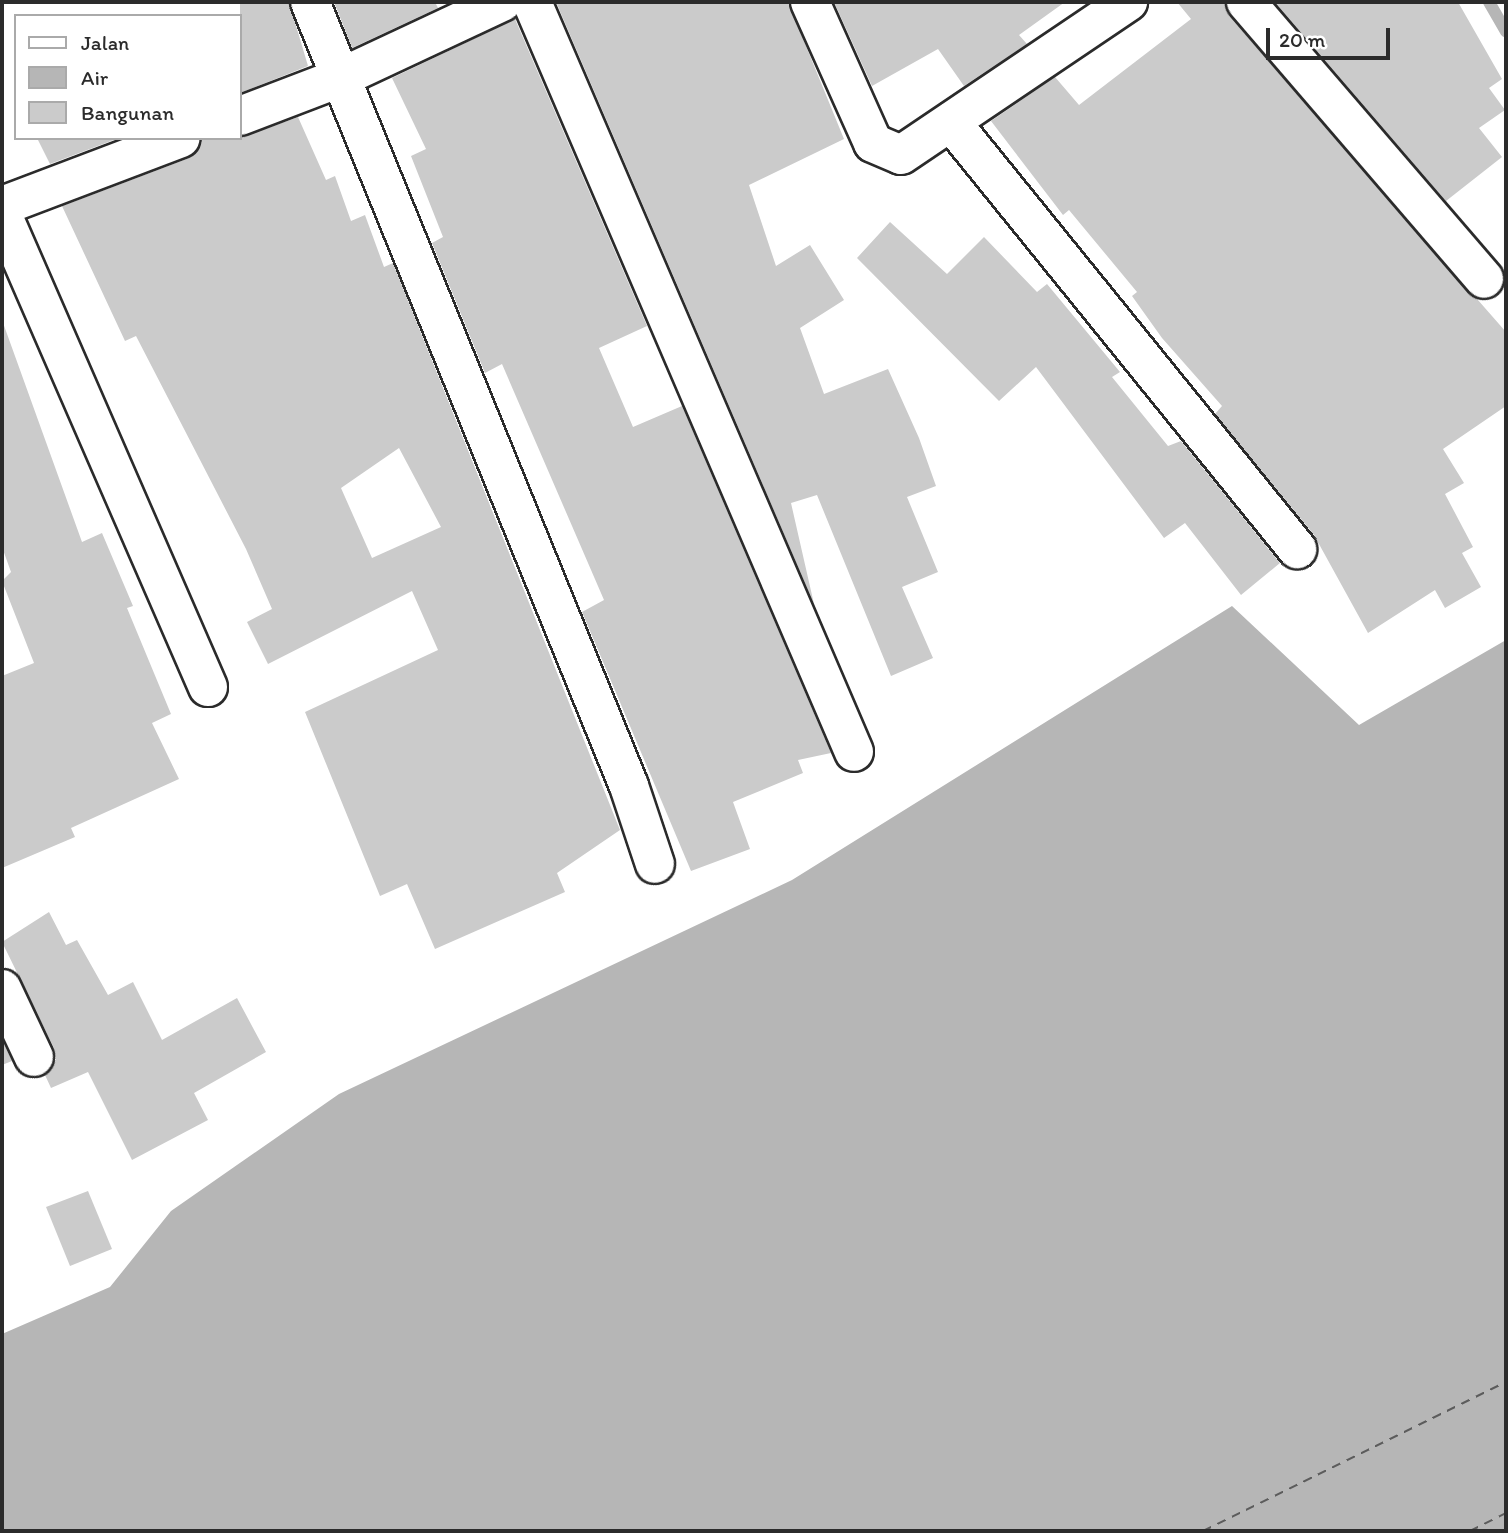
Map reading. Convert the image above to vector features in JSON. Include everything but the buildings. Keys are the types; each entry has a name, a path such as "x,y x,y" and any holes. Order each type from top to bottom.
{"street":[{"path":"310,2 655,864"},
{"path":"242,115 342,77 502,2"},
{"path":"531,2 854,752"},
{"path":"810,2 873,143 901,155 1128,2"},
{"path":"1246,2 1484,279"},
{"path":"951,122 1297,550"},
{"path":"2,206 176,140"},
{"path":"2,214 208,687"},
{"path":"2,989 34,1057"}],"water":[{"path":"1232,606 1359,725 1506,640 1506,1531 2,1531 2,1334 110,1287 171,1211 339,1094 792,880"}],"waterway":[{"path":"1489,2 1506,32"}],"ferry route":[{"path":"1203,1531 1506,1382"},
{"path":"1470,1531 1506,1513"}]}
